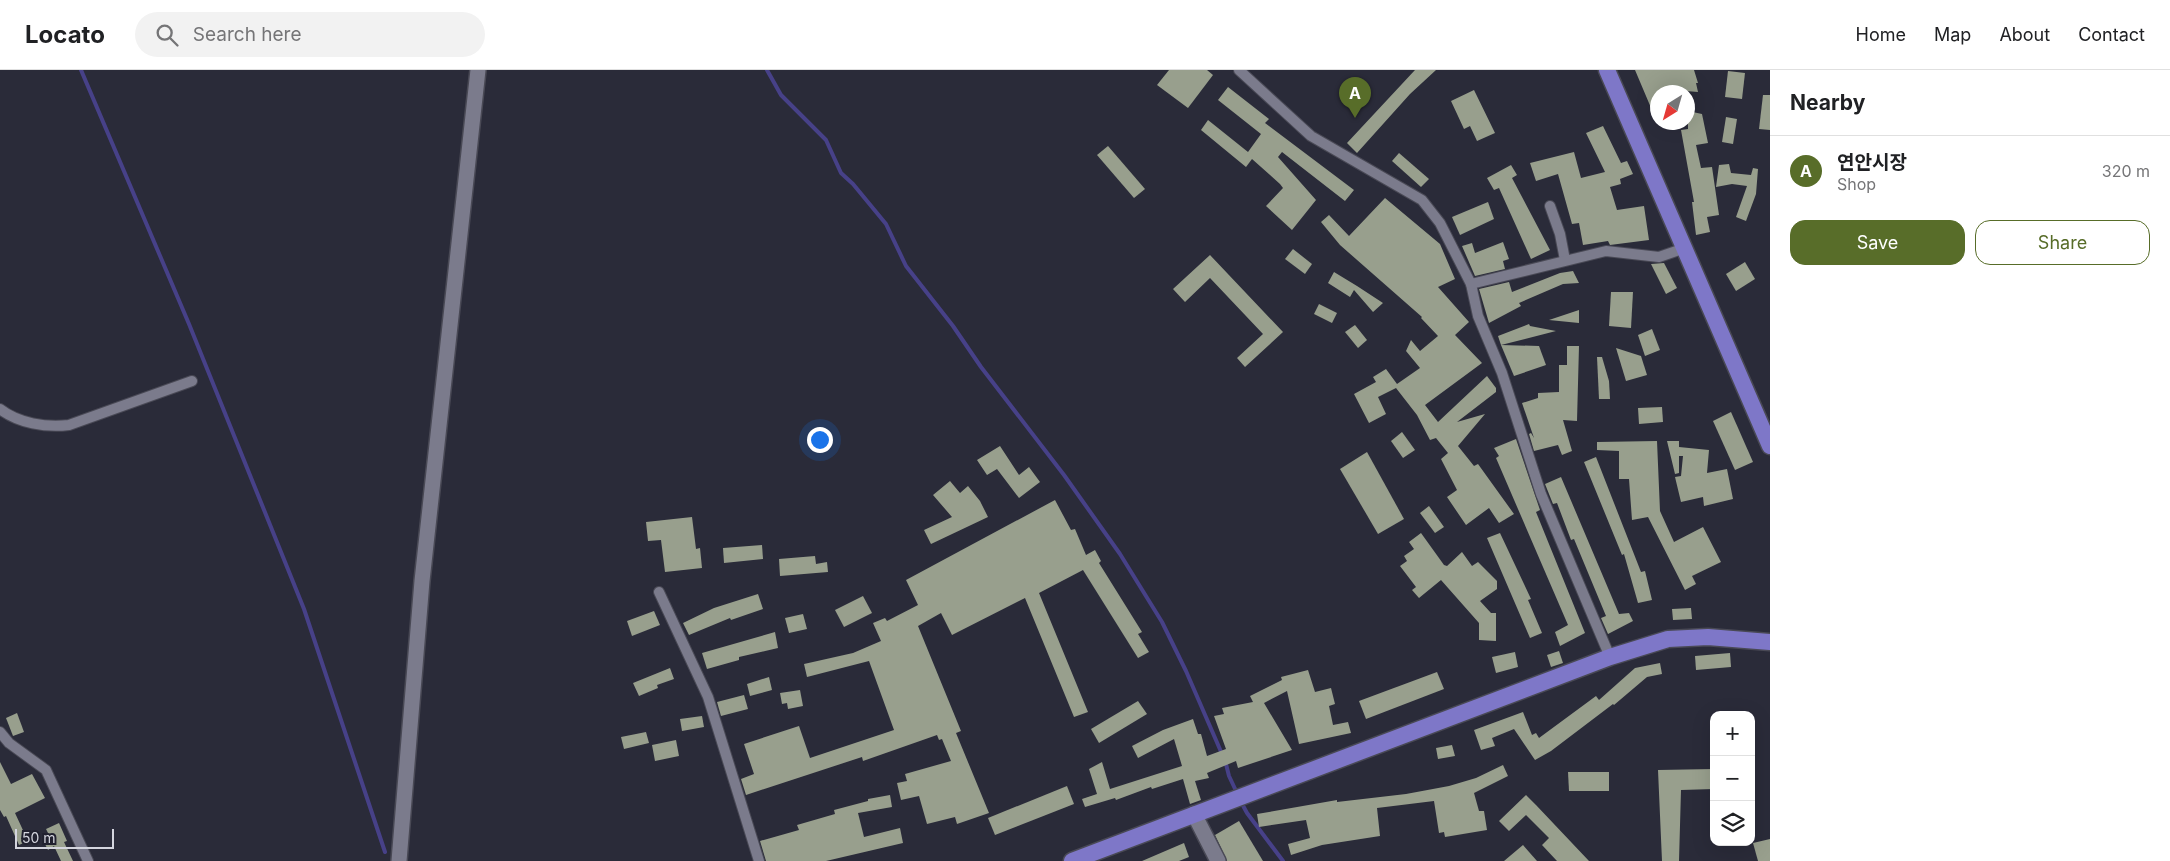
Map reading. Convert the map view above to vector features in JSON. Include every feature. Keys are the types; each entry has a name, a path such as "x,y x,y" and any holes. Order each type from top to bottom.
{"main road":[{"path":"399,861 422,581 478,70"},
{"path":"1607,70 1770,446"},
{"path":"1076,860 1610,657 1668,639 1708,637 1770,642"},
{"path":"1194,814 1218,861"}],"street":[{"path":"1240,70 1311,136 1422,200 1449,239 1472,284 1478,316 1502,373 1541,494 1610,657"},
{"path":"1550,206 1560,234 1565,260"},
{"path":"1472,284 1606,251 1659,257 1685,248"},
{"path":"0,409 35,424 52,427 68,425 192,381"},
{"path":"660,592 708,697 759,861"},
{"path":"0,732 9,742 46,770 88,861"}],"building":[{"path":"1169,70 1207,70 1213,75 1188,108 1157,85"},
{"path":"1415,70 1436,70 1410,94 1357,153 1347,143"},
{"path":"1635,70 1694,70 1698,83 1696,83 1698,92 1695,92 1695,85 1650,85 1650,105"},
{"path":"1728,71 1745,73 1742,99 1725,97"},
{"path":"1228,87 1269,119 1265,123 1354,190 1345,201 1282,152 1278,157 1316,200 1292,230 1266,206 1283,188 1280,184 1252,159 1246,167 1201,130 1208,120 1248,152 1261,134 1218,100"},
{"path":"1474,90 1495,133 1477,141 1470,126 1464,129 1451,101"},
{"path":"1763,95 1770,95 1770,130 1759,129"},
{"path":"1695,112 1702,114 1708,143 1696,145 1701,168 1712,167 1719,215 1707,217 1710,232 1696,235 1692,202 1694,202 1681,130 1695,130"},
{"path":"1726,117 1737,119 1733,144 1722,142"},
{"path":"1603,126 1621,163 1627,161 1633,174 1620,179 1621,184 1610,187 1617,210 1644,206 1649,240 1610,245 1608,241 1583,245 1579,223 1572,224 1558,174 1536,181 1530,163 1574,152 1581,178 1605,172 1586,133"},
{"path":"1108,146 1145,189 1134,198 1097,155"},
{"path":"1399,153 1429,179 1421,187 1392,161"},
{"path":"1729,164 1731,173 1751,175 1753,168 1758,169 1756,194 1746,221 1736,217 1747,186 1732,184 1716,187 1719,165"},
{"path":"1511,165 1517,175 1512,178 1550,250 1531,259 1499,188 1494,190 1487,178"},
{"path":"1385,198 1440,244 1455,279 1438,287 1469,322 1455,335 1482,363 1425,405 1438,422 1487,376 1496,388 1496,392 1457,422 1485,414 1458,446 1474,466 1478,464 1514,514 1499,523 1489,508 1466,525 1447,497 1457,490 1441,459 1448,453 1436,438 1430,440 1417,415 1396,388 1378,397 1386,414 1369,423 1354,394 1376,382 1373,377 1386,369 1397,384 1420,368 1406,351 1411,340 1420,351 1438,336 1422,317 1340,245 1321,222 1329,215 1349,236"},
{"path":"1488,202 1494,219 1460,235 1452,217"},
{"path":"1503,242 1509,259 1503,261 1505,269 1475,276 1462,246 1472,243 1475,253"},
{"path":"1293,249 1312,264 1305,274 1285,259"},
{"path":"1210,255 1283,332 1245,367 1237,358 1263,334 1210,278 1185,302 1173,289"},
{"path":"1745,262 1755,279 1736,291 1726,274"},
{"path":"1664,263 1677,288 1666,294 1651,264"},
{"path":"1573,271 1579,283 1563,284 1519,303 1521,306 1489,323 1479,289 1509,282 1512,292 1560,273"},
{"path":"1334,272 1383,303 1373,312 1354,290 1350,297 1328,283"},
{"path":"1611,292 1633,292 1631,328 1609,326"},
{"path":"1319,304 1337,313 1332,323 1314,314"},
{"path":"1579,310 1579,323 1549,320"},
{"path":"1529,324 1530,326 1556,331 1501,345 1498,336"},
{"path":"1355,325 1367,340 1358,348 1345,332"},
{"path":"1652,329 1660,350 1645,356 1638,335"},
{"path":"1501,345 1539,346 1546,365 1514,376"},
{"path":"1567,346 1579,346 1577,421 1563,420 1572,451 1562,455 1558,445 1534,451 1529,434 1531,433 1534,438 1522,403 1538,398 1538,393 1559,392 1559,365 1567,365"},
{"path":"1616,348 1641,356 1647,375 1626,381"},
{"path":"1597,357 1602,357 1609,381 1610,399 1599,399"},
{"path":"1662,407 1663,422 1639,424 1638,408"},
{"path":"1731,412 1753,462 1735,470 1713,421"},
{"path":"1402,432 1415,450 1403,458 1391,441"},
{"path":"1516,439 1540,510 1536,512 1585,633 1560,646 1555,632 1568,625 1496,458 1499,456 1494,448"},
{"path":"1657,441 1660,511 1674,542 1703,527 1721,562 1692,576 1696,584 1685,590 1648,517 1632,520 1629,479 1619,479 1619,451 1597,450 1597,442"},
{"path":"1667,441 1679,441 1679,447 1709,450 1707,473 1727,469 1733,499 1704,506 1703,497 1681,502 1675,477 1681,476 1683,456 1679,456 1679,473 1675,474"},
{"path":"1000,446 1019,475 1029,467 1040,482 1019,498 997,469 987,475 977,460"},
{"path":"1367,452 1404,519 1378,534 1340,469"},
{"path":"1596,457 1641,572 1645,571 1652,600 1638,603 1624,554 1622,555 1584,462"},
{"path":"1561,477 1619,614 1629,613 1633,621 1608,634 1601,618 1606,616 1574,539 1571,540 1557,503 1553,504 1545,484"},
{"path":"950,481 960,493 968,486 980,501 988,517 931,544 924,530 952,517 933,495"},
{"path":"1055,500 1071,530 1075,529 1086,555 1095,550 1101,561 1099,563 1142,632 1138,634 1149,652 1138,658 1083,570 1039,593 1088,712 1074,717 1025,598 952,635 941,613 918,626 961,731 956,733 989,813 957,824 955,817 927,824 919,796 901,800 897,783 907,781 905,774 951,761 942,739 939,740 937,735 863,761 862,757 746,795 741,779 754,774 744,744 799,726 810,758 894,730 869,661 807,677 804,664 853,653 881,641 873,623 885,618 887,621 918,605 906,580"},
{"path":"1429,506 1444,527 1435,533 1420,513"},
{"path":"692,517 696,549 700,548 702,568 665,572 661,540 648,541 646,522"},
{"path":"1421,533 1444,565 1447,566 1462,552 1472,566 1478,562 1497,581 1497,589 1480,601 1491,613 1496,613 1496,641 1479,640 1479,623 1441,580 1419,598 1412,590 1416,587 1400,566 1407,561 1404,556 1414,549 1409,542"},
{"path":"1500,533 1531,599 1528,600 1542,633 1530,638 1487,538"},
{"path":"762,545 763,559 724,563 723,548"},
{"path":"815,556 816,564 827,562 828,572 780,576 779,559"},
{"path":"758,594 763,609 731,620 730,618 689,635 683,623 714,608"},
{"path":"863,596 872,613 844,627 835,610"},
{"path":"1691,608 1692,619 1673,620 1672,609"},
{"path":"654,611 660,625 632,636 627,621"},
{"path":"803,614 807,629 789,633 785,618"},
{"path":"775,632 778,648 739,657 739,660 707,669 702,653"},
{"path":"1559,651 1563,663 1551,667 1547,655"},
{"path":"1515,652 1518,667 1496,673 1492,657"},
{"path":"1730,653 1731,667 1696,670 1695,656"},
{"path":"1660,663 1662,674 1647,677 1614,705 1551,751 1535,760 1514,729 1492,738 1495,746 1481,750 1474,730 1523,712 1532,735 1536,733 1539,738 1596,696 1599,700 1635,668"},
{"path":"670,668 674,679 657,685 658,688 639,696 633,683"},
{"path":"1308,670 1315,692 1331,688 1335,704 1329,706 1333,725 1348,722 1351,733 1299,744 1287,691 1264,703 1292,750 1238,768 1236,761 1207,773 1209,778 1195,781 1201,800 1190,804 1183,779 1152,789 1151,787 1116,800 1115,798 1085,807 1082,799 1097,794 1089,769 1102,762 1110,789 1182,766 1174,739 1138,758 1132,746 1163,730 1193,719 1198,734 1201,734 1207,756 1226,749 1214,716 1224,714 1222,708 1253,702 1250,696 1282,680 1281,677"},
{"path":"1437,672 1444,689 1366,719 1359,701"},
{"path":"769,677 772,690 750,696 747,684"},
{"path":"800,690 803,706 788,709 787,703 782,704 780,693"},
{"path":"744,695 748,709 721,716 717,702"},
{"path":"1138,701 1147,714 1099,743 1091,729"},
{"path":"17,713 24,732 13,736 6,718"},
{"path":"702,716 704,727 682,731 680,719"},
{"path":"646,732 649,743 624,749 621,737"},
{"path":"676,740 679,756 655,761 652,745"},
{"path":"1452,745 1455,756 1438,759 1436,748"},
{"path":"0,762 11,784 32,774 45,798 15,813 28,841 19,845 6,816 4,817 0,810"},
{"path":"1503,765 1508,776 1474,793 1479,811 1484,811 1487,830 1445,837 1444,832 1439,833 1434,801 1377,808 1380,836 1322,845 1291,855 1288,844 1310,838 1306,820 1259,827 1257,814 1337,800 1337,802 1406,794 1449,786 1476,778"},
{"path":"1710,769 1710,789 1681,790 1679,861 1662,861 1658,770"},
{"path":"1568,772 1609,772 1609,791 1569,791"},
{"path":"1067,786 1074,804 995,835 988,818"},
{"path":"890,795 892,807 858,813 864,837 900,828 903,843 826,861 766,861 760,841 799,830 797,825 835,814 834,810 868,801 868,799"},
{"path":"1526,795 1589,861 1557,861 1542,845 1549,838 1526,815 1509,831 1499,821"},
{"path":"1239,821 1263,861 1227,861 1215,835"},
{"path":"59,823 67,841 64,842 73,861 61,861 54,846 48,850 43,840 50,837 46,829"},
{"path":"1770,839 1770,861 1758,861 1754,846 1755,843"},
{"path":"1184,843 1189,857 1179,861 1142,861"},
{"path":"1523,845 1537,861 1504,861"}],"waterway":[{"path":"81,70 189,324 304,609 385,852"},
{"path":"767,70 781,95 826,140 841,173 853,184 886,224 906,266 1064,475 1120,554 1162,622 1186,671 1222,754"},
{"path":"1225,760 1229,776 1237,793"},
{"path":"1241,802 1283,861"}],"place":[{"name":"연안시장","path":"1355,118"}]}
